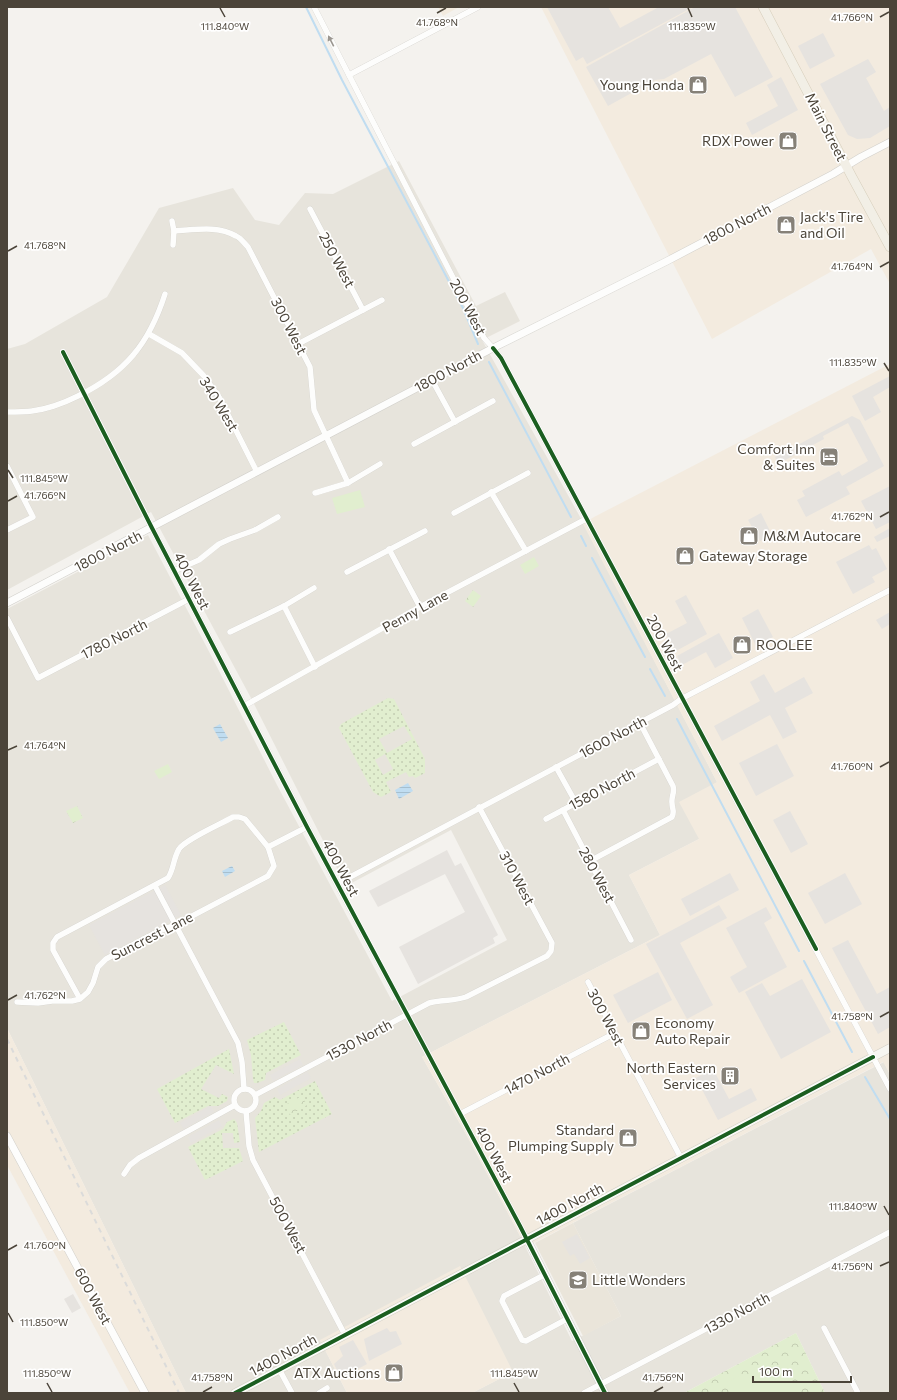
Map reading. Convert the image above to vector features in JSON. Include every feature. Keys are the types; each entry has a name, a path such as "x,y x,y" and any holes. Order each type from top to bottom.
{"main road":[{"name":"Main Street","path":"763,7 846,167 890,247"},
{"name":"1400 North","path":"234,1393 890,1048"}],"street":[{"name":"200 West","path":"314,7 480,331 501,358 681,699 890,1089"},
{"path":"349,75 478,7"},
{"name":"1800 North","path":"7,603 432,380 666,261 846,167 890,142"},
{"name":"250 West","path":"310,209 363,310"},
{"path":"172,221 174,231 173,245"},
{"name":"300 West","path":"174,231 209,228 225,231 238,237 248,247 310,367 314,410 348,483"},
{"path":"7,412 32,411 61,404 110,378 132,358 149,334 158,315 165,294"},
{"path":"298,344 382,300"},
{"name":"340 West","path":"149,334 182,353 204,376 218,397 257,472"},
{"name":"400 West","path":"63,352 244,706 337,884 527,1239 605,1393"},
{"path":"432,380 455,422"},
{"path":"414,444 493,401"},
{"path":"316,493 348,483 380,464"},
{"path":"7,466 33,517 7,530"},
{"path":"454,513 528,473"},
{"path":"491,492 526,551"},
{"path":"174,570 199,560 219,544 255,530 278,517"},
{"name":"Penny Lane","path":"244,706 420,608 586,519"},
{"path":"347,572 425,531"},
{"path":"389,549 420,608"},
{"path":"230,632 284,606 314,588"},
{"name":"1600 North","path":"337,884 479,807 640,723 681,699 890,590"},
{"name":"1780 North","path":"7,618 38,678 189,599"},
{"path":"284,606 315,666"},
{"path":"590,861 672,817 674,813 672,804 674,790 640,723"},
{"name":"1580 North","path":"546,819 659,759"},
{"path":"556,767 576,803"},
{"name":"310 West","path":"479,807 552,943 551,951"},
{"name":"280 West","path":"563,810 631,940"},
{"path":"17,1002 38,1003 52,1000 72,1001 80,999 53,950 53,943 57,937 168,878 172,872 176,855 180,847 189,840 233,817 245,819 268,847 307,827"},
{"name":"Suncrest Lane","path":"80,999 88,992 93,983 98,967 106,959 159,931 175,925 268,876 274,866 268,847"},
{"path":"154,886 238,1043 242,1062 244,1089"},
{"name":"1530 North","path":"255,1095 429,1003 466,998 547,956 551,951"},
{"name":"300 West","path":"588,982 681,1158"},
{"name":"1470 North","path":"460,1114 615,1033"},
{"path":"240,1090 250,1090 255,1095 255,1106 246,1111 240,1110 235,1105 235,1095 240,1090"},
{"path":"124,1174 130,1164 139,1158 235,1105"},
{"name":"500 West","path":"246,1111 249,1146 253,1160 345,1335"},
{"name":"600 West","path":"7,1136 145,1393"},
{"name":"1330 North","path":"584,1393 890,1232"},
{"path":"544,1275 504,1296 502,1301 515,1327 522,1340 526,1342 567,1319"},
{"path":"824,1328 858,1393"},
{"path":"279,1369 292,1393"},
{"path":"319,1393 327,1388"}],"shaded area":[{"path":"438,7 459,7 443,16"},
{"path":"541,7 890,7 890,284 871,249 712,339"},
{"path":"547,7 608,7 620,28 659,7 693,7 587,64 583,57 576,61"},
{"path":"695,7 735,7 773,77 735,97 711,54 664,79 655,80 608,106 586,67"},
{"path":"823,33 835,56 810,69 798,46"},
{"path":"868,59 876,72 866,78 884,111 890,107 890,126 870,138 857,139 848,135 820,84"},
{"path":"781,77 798,110 752,135 746,123 778,106 767,85"},
{"path":"399,161 476,306 505,292 520,321 482,340 579,515 717,782 699,839 629,875 660,935 422,1057 467,1136 519,1234 572,1341 621,1316 573,1223 884,1062 890,1075 890,1393 825,1393 796,1333 684,1393 472,1393 513,1372 320,1340 347,1393 186,1393 7,1028 7,609 148,535 277,785 392,1001 507,940 451,830 346,886 251,698 151,512 7,590 7,349 25,344 107,297 159,208 233,188 255,220 279,225 305,193 333,194"},
{"path":"890,364 890,1074 883,1062 526,1247 467,1136 422,1057 660,935 629,875 699,839 679,802 717,782 583,524"},
{"path":"890,376 890,387 873,397 881,412 865,421 852,396"},
{"path":"852,416 860,420 884,466 846,487 850,494 806,517 797,500 805,496 802,491 839,471 842,476 868,461 848,423 823,436 824,439 778,464 775,457"},
{"path":"890,486 890,522 876,529 861,501"},
{"path":"761,513 772,535 760,541 748,520"},
{"path":"890,528 890,536 877,542 874,537"},
{"path":"869,545 872,550 876,548 887,569 872,577 875,582 853,594 836,562"},
{"path":"686,595 707,634 676,651 666,634 687,623 675,601"},
{"path":"758,609 773,637 756,646 742,618"},
{"path":"890,612 890,624 882,629 876,620"},
{"path":"719,633 733,658 715,668 706,652 682,665 677,656"},
{"path":"764,674 775,693 804,677 813,693 785,708 797,732 783,739 770,715 722,741 714,726 760,701 750,682"},
{"path":"777,744 794,776 756,796 739,763"},
{"path":"790,811 808,844 791,853 773,820"},
{"path":"447,850 455,866 461,863 498,935 493,938 495,943 418,984 399,947 465,912 445,874 378,907 369,891"},
{"path":"730,873 739,890 690,916 681,899"},
{"path":"845,873 862,904 825,924 808,893"},
{"path":"165,885 181,915 105,955 89,925"},
{"path":"719,905 727,918 680,943 713,1005 687,1019 646,944"},
{"path":"766,907 772,918 764,923 787,967 739,993 730,977 747,967 726,928"},
{"path":"848,940 877,994 890,987 890,1027 878,1034 832,948"},
{"path":"658,972 672,1000 628,1023 613,995"},
{"path":"802,979 831,1032 781,1059 745,992 762,983 770,996"},
{"path":"7,1028 186,1393 130,1393 7,1165"},
{"path":"300,1059 303,1065 273,1081 270,1075"},
{"path":"713,1069 729,1099 751,1088 757,1100 718,1120 696,1078"},
{"path":"307,1072 311,1078 280,1095 277,1089"},
{"path":"211,1106 214,1112 184,1129 180,1123"},
{"path":"219,1120 222,1126 191,1143 188,1137"},
{"name":"Little Wonders","path":"573,1223 621,1316 583,1336 535,1243"},
{"path":"577,1234 590,1258 580,1264 574,1254 570,1256 562,1242"},
{"path":"460,1266 513,1372 472,1393 347,1393 320,1340"},
{"path":"73,1294 81,1308 72,1313 64,1299"},
{"path":"387,1328 390,1332 396,1331 402,1344 369,1361 364,1339"},
{"path":"353,1340 367,1364 341,1378 334,1364 343,1356 339,1347"}],"green space":[{"path":"360,490 365,507 337,514 332,498"},
{"path":"534,557 539,566 525,574 520,565"},
{"path":"473,590 481,596 473,607 465,601"},
{"path":"388,698 394,699 425,759 425,773 415,778 413,776 409,777 406,772 386,782 391,792 381,797 373,792 339,728 341,724","holes":["404,726 412,739 387,753 379,739","385,754 393,769 383,775 375,760"]},
{"path":"168,764 172,772 159,779 154,771"},
{"path":"77,806 83,818 73,823 66,811"},
{"path":"284,1022 301,1055 266,1073 265,1080 254,1083 251,1055 247,1040"},
{"path":"229,1049 234,1074 216,1065 201,1089 219,1098 222,1094 228,1097 227,1101 218,1106 208,1106 175,1123 157,1089"},
{"path":"315,1081 332,1114 259,1152 255,1118 261,1111 264,1103 275,1097 280,1100"},
{"path":"302,1096 307,1105 290,1115 285,1105"},
{"path":"234,1119 237,1123 240,1142 234,1143 233,1133 222,1133 223,1148 239,1148 243,1161 205,1180 188,1147 223,1129 227,1122"},
{"path":"796,1333 825,1393 684,1393"},
{"path":"754,1374 778,1380 788,1385 798,1393 730,1393 727,1382 740,1376"}],"water":[{"path":"220,724 228,738 221,742 213,728"},
{"path":"408,783 413,791 399,799 395,790"},
{"path":"232,866 235,871 225,877 222,871"}],"waterway":[{"path":"306,7 342,80 463,308 478,344"},
{"path":"489,362 571,517"},
{"path":"581,536 586,546"},
{"path":"592,558 645,657"},
{"path":"650,669 665,696"},
{"path":"677,719 799,951"},
{"path":"804,961 852,1052"},
{"path":"865,1077 890,1119"}],"railway":[{"path":"7,1039 179,1393"}],"cycle path":[{"path":"493,348 501,358 816,949"},
{"path":"63,352 152,528 307,827 520,1226 605,1393"},
{"path":"235,1393 873,1057"}],"place":[{"name":"Young Honda","path":"698,85"},
{"name":"RDX Power","path":"788,141"},
{"name":"Jack's Tire and Oil","path":"786,225"},
{"name":"Comfort Inn & Suites","path":"829,457"},
{"name":"M&M Autocare","path":"749,536"},
{"name":"Gateway Storage","path":"685,556"},
{"name":"ROOLEE","path":"742,645"},
{"name":"Economy Auto Repair","path":"641,1031"},
{"name":"North Eastern Services","path":"730,1076"},
{"name":"Standard Plumping Supply","path":"628,1138"},
{"name":"Little Wonders","path":"578,1280"},
{"name":"ATX Auctions","path":"394,1373"}]}
